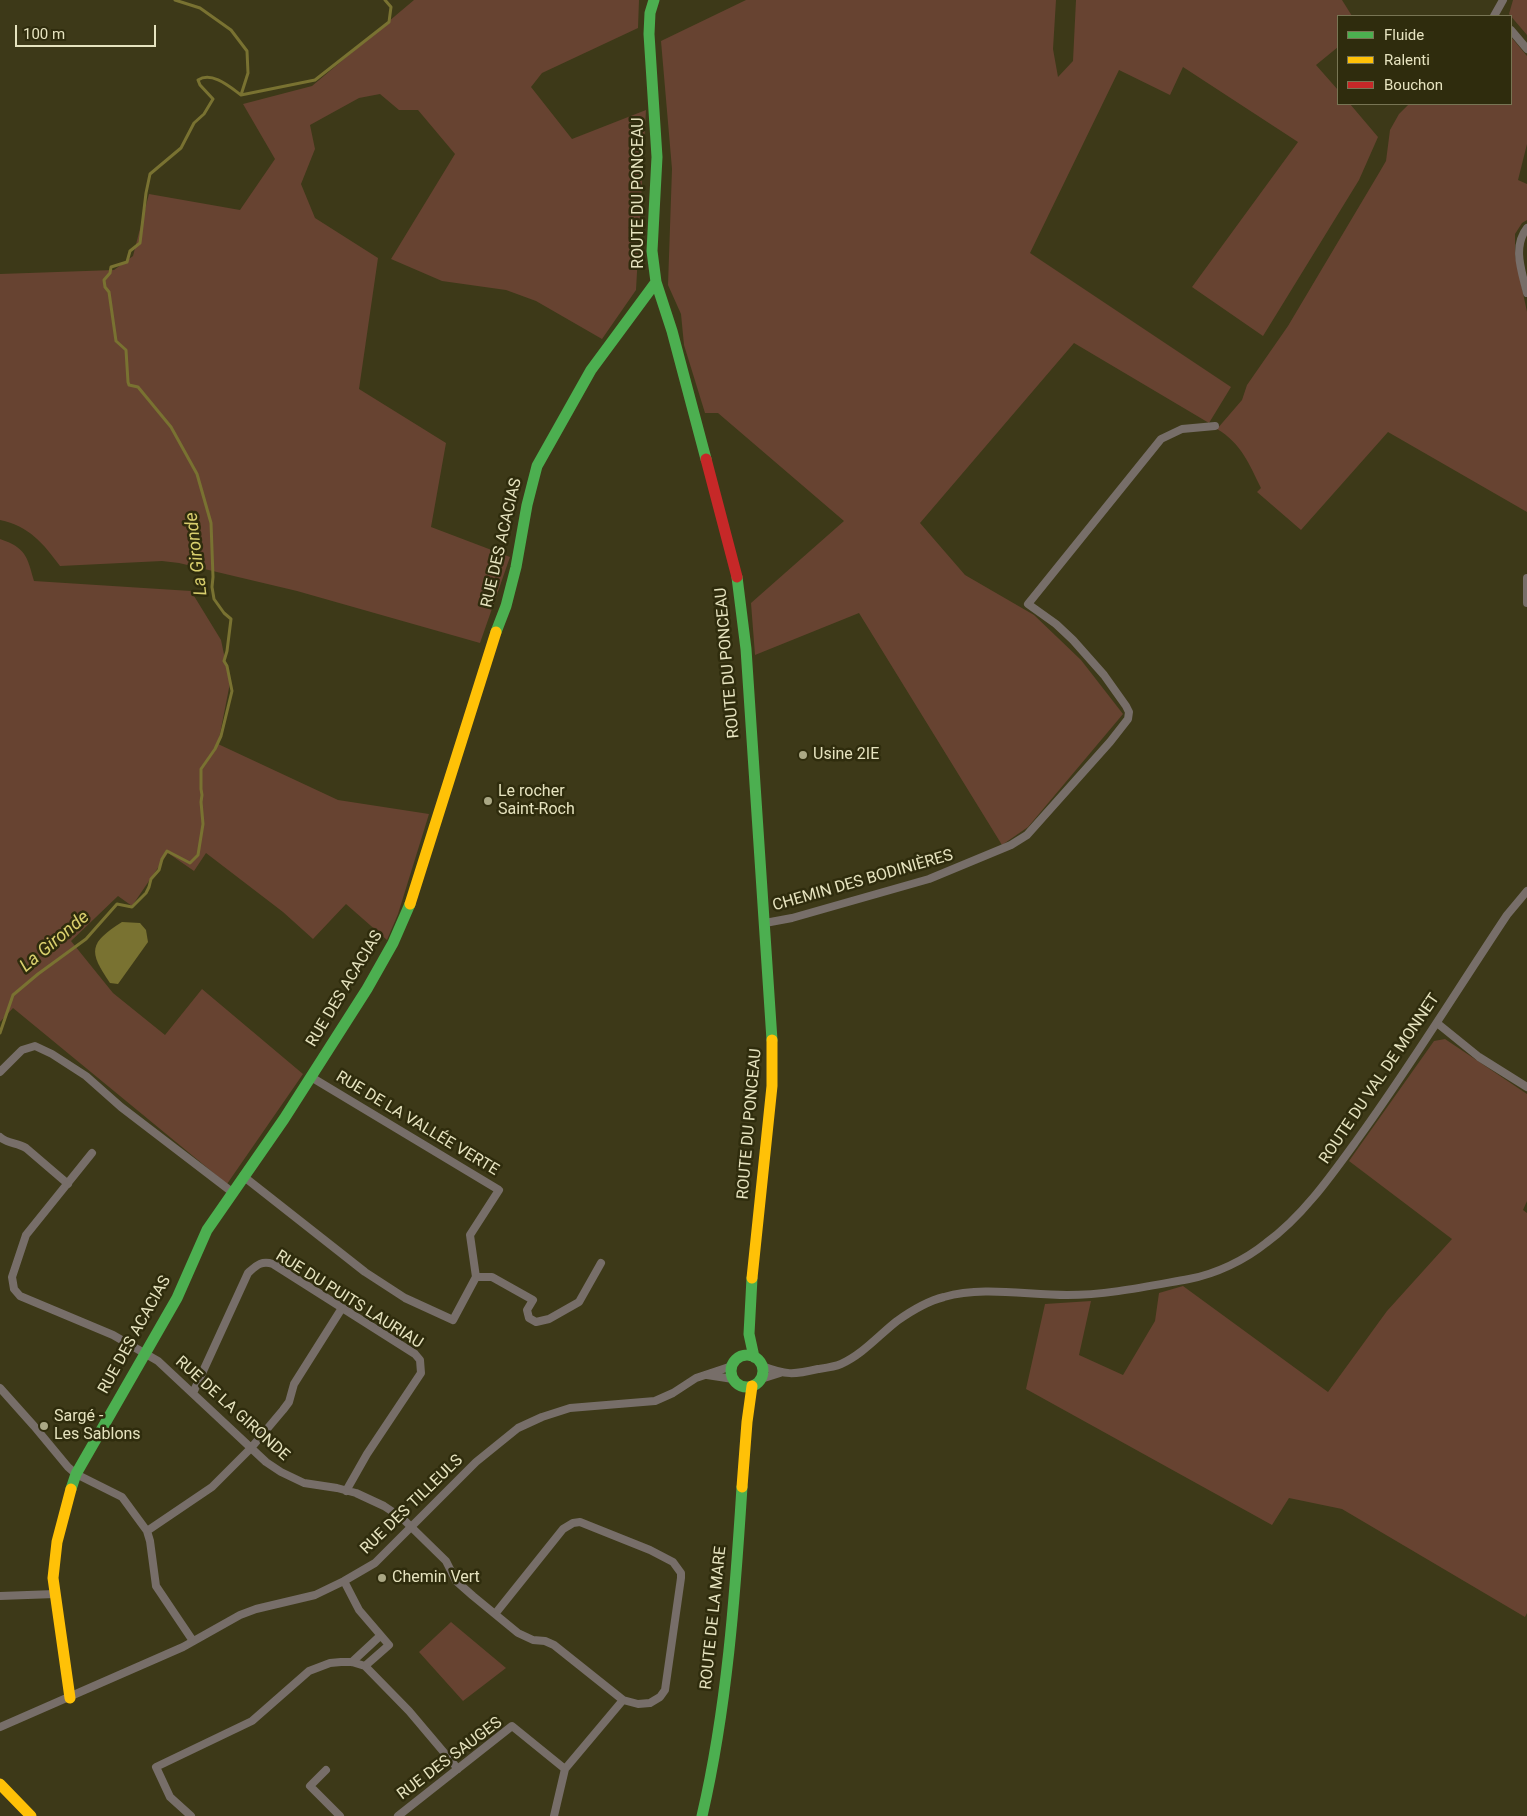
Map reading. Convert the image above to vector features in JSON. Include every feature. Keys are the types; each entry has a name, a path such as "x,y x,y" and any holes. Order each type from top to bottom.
{"street":[{"name":"ROUTE DU PONCEAU","path":"654,0 650,12 649,34 657,157 652,251 656,282 672,331 737,575 746,650 772,1030 772,1086 752,1274 749,1334 742,1356"},
{"path":"1496,15 1503,0"},
{"path":"1512,31 1527,49"},
{"path":"1527,228 1521,238 1518,254 1527,293"},
{"name":"RUE DES ACACIAS","path":"70,1698 53,1578 57,1542 64,1508 76,1474 177,1298 206,1230 284,1119 367,989 393,943 405,916 487,657 506,606 537,466 591,370 656,282"},
{"name":"CHEMIN DES BODINIÈRES","path":"765,923 792,918 929,879 1010,845 1027,835 1044,817 1120,730 1128,719 1129,712 1104,675 1087,655 1056,624 1028,604 1161,439 1182,429 1215,426"},
{"path":"1527,578 1527,603"},
{"name":"ROUTE DU VAL DE MONNET","path":"762,1366 782,1373 795,1374 840,1364 861,1352 914,1310 941,1298 969,1291 1068,1295 1119,1291 1193,1278 1227,1266 1248,1255 1267,1243 1312,1200 1395,1088 1507,915 1527,891"},
{"path":"1436,1023 1479,1057 1527,1087"},
{"path":"0,1072 22,1050 35,1046 52,1054 86,1076 122,1107 232,1192"},
{"name":"RUE DE LA VALLÉE VERTE","path":"311,1077 499,1190 470,1234 476,1278"},
{"path":"0,1137 2,1140 19,1144 26,1148 68,1184"},
{"name":"RUE DE LA GIRONDE","path":"92,1153 26,1235 12,1277 14,1289 25,1299 113,1335 158,1361 266,1462 292,1478 304,1483 356,1493 384,1506 402,1518 446,1561 456,1581 518,1633 533,1640 545,1641 554,1646 623,1700"},
{"path":"243,1176 365,1272 405,1298 454,1320 476,1278 492,1277 533,1300 526,1310 529,1318 536,1322 548,1318 579,1302 601,1263"},
{"name":"RUE DU PUITS LAURIAU","path":"192,1393 248,1273 258,1264 265,1262 273,1264 415,1354 420,1360 421,1373 367,1454 346,1491"},
{"path":"147,1531 212,1487 251,1448 289,1402 294,1384 342,1308"},
{"name":"ROUTE DU PONCEAU","path":"749,1334 754,1357"},
{"path":"742,1356 754,1357 762,1366 747,1383 732,1366 742,1356"},
{"name":"RUE DES TILLEULS","path":"0,1727 141,1667 240,1615 256,1609 306,1598 344,1581 375,1563 476,1462 518,1428 542,1417 570,1408 655,1401 673,1393 696,1378 732,1366"},
{"name":"ROUTE DU VAL DE MONNET","path":"747,1383 782,1373"},
{"path":"705,1375 747,1383"},
{"name":"ROUTE DE LA MARE","path":"702,1816 709,1786 733,1618 747,1383"},
{"path":"0,1388 68,1468 76,1474 122,1496 147,1531 156,1586 193,1641"},
{"path":"495,1614 563,1529 573,1523 580,1522 650,1550 673,1562 681,1573 682,1578 664,1690 660,1697 650,1703 638,1704 623,1700 565,1769 554,1816"},
{"path":"344,1581 359,1610 388,1645 365,1666"},
{"path":"0,1596 55,1594"},
{"path":"352,1662 380,1636"},
{"path":"191,1816 170,1797 156,1767 252,1721 309,1671 330,1663 352,1662 365,1666 458,1768"},
{"name":"RUE DES SAUGES","path":"398,1816 512,1726 565,1769"},
{"path":"326,1770 310,1786 340,1816"},
{"path":"0,1784 31,1816"}],"shaded area":[{"path":"414,0 639,0 638,28 542,73 531,87 572,139 646,110 636,290 602,339 536,301 506,290 442,281 391,259 455,154 418,110 399,110 380,94 359,98 310,125 315,149 301,184 315,218 378,258 359,389 446,443 431,527 510,557 480,643 297,591 179,563 162,561 60,566 48,550 27,531 19,526 0,520 0,274 114,270 133,256 149,194 240,210 275,159 243,104 312,86"},
{"path":"746,0 1056,0 1053,49 1058,77 1073,61 1076,0 1342,0 1351,15 1337,15 1337,48 1316,65 1337,89 1337,105 1351,105 1378,137 1359,180 1263,336 1192,287 1298,142 1183,67 1170,95 1119,70 1030,253 1231,387 1209,423 1074,343 920,523 965,575 1034,615 1081,660 1123,714 1028,827 1002,845 859,613 755,655 751,603 844,521 718,413 705,413 684,345 681,314 668,285 672,169 661,41"},
{"path":"1513,0 1527,0 1527,35 1512,15 1509,14"},
{"path":"1512,38 1527,56 1527,144 1518,180 1527,184 1527,220 1522,223 1515,234 1515,255 1527,312 1527,512 1388,432 1301,530 1257,492 1261,488 1244,455 1233,441 1217,429 1242,400 1247,385 1288,326 1386,161 1390,130 1399,114 1408,105 1512,105"},
{"path":"0,539 9,542 24,554 34,581 191,591 221,640 230,683 218,744 338,800 429,814 398,914 387,940 346,904 313,939 283,912 206,853 194,871 168,853 132,906 118,896 71,941 113,993 165,1035 202,989 303,1074 227,1184 13,1008 0,1022"},
{"path":"122,922 140,923 146,930 148,942 118,984 110,983 98,963 95,948 103,936"},
{"path":"1445,1039 1527,1094 1527,1201 1523,1210 1527,1213 1527,1613 1525,1617 1342,1509 1289,1498 1272,1525 1026,1389 1045,1304 1091,1301 1079,1355 1123,1375 1155,1321 1159,1293 1183,1286 1328,1392 1387,1311 1452,1239 1349,1161 1434,1041"},
{"path":"451,1622 506,1668 463,1701 419,1652"}],"waterway":[{"path":"175,0 200,8 231,30 247,51 248,73 241,95"},
{"name":"La Gironde","path":"0,1033 13,995 86,939 117,904 132,907 146,893 151,879 159,870 162,859 167,851 190,863 198,855 203,824 201,769 215,749 221,736 232,691 227,666 224,661 231,619 214,599 212,587 211,523 197,474 171,427 138,387 129,385 126,350 116,341 109,292 105,287 104,280 110,273 111,267 127,262 130,251 140,243 150,174 181,148 194,123 204,114 213,99 200,85 198,80 209,77 221,81 241,95 315,80 389,22 391,7 385,0"}],"traffic: fast":[{"path":"654,0 650,13 649,34 657,157 652,251 656,282 672,331 706,459"},
{"path":"496,632 506,606 516,567 527,505 537,466 591,370 656,282"},
{"path":"737,577 746,649 772,1040"},
{"path":"71,1489 76,1474 177,1298 207,1230 284,1119 367,989 393,943 410,904"},
{"path":"752,1278 749,1334 754,1357"},
{"path":"747,1355 753,1356 758,1360 762,1365 763,1371 762,1377 758,1382 753,1386 747,1387 741,1386 736,1382 732,1377 731,1371 732,1365 736,1360 741,1356 747,1355"},
{"path":"702,1816 718,1734 729,1652 742,1487"}],"traffic: slow":[{"path":"410,904 496,632"},
{"path":"752,1278 772,1086 772,1040"},
{"path":"742,1487 752,1386"},
{"path":"70,1698 53,1578 57,1542 71,1489"},
{"path":"0,1784 31,1816"}],"traffic: jam":[{"path":"706,459 737,577"}],"place":[{"name":"Usine 2IE","path":"803,755"},
{"name":"Le rocher Saint-Roch","path":"488,801"},
{"name":"Sargé - Les Sablons","path":"44,1426"},
{"name":"Chemin Vert","path":"382,1578"}]}
